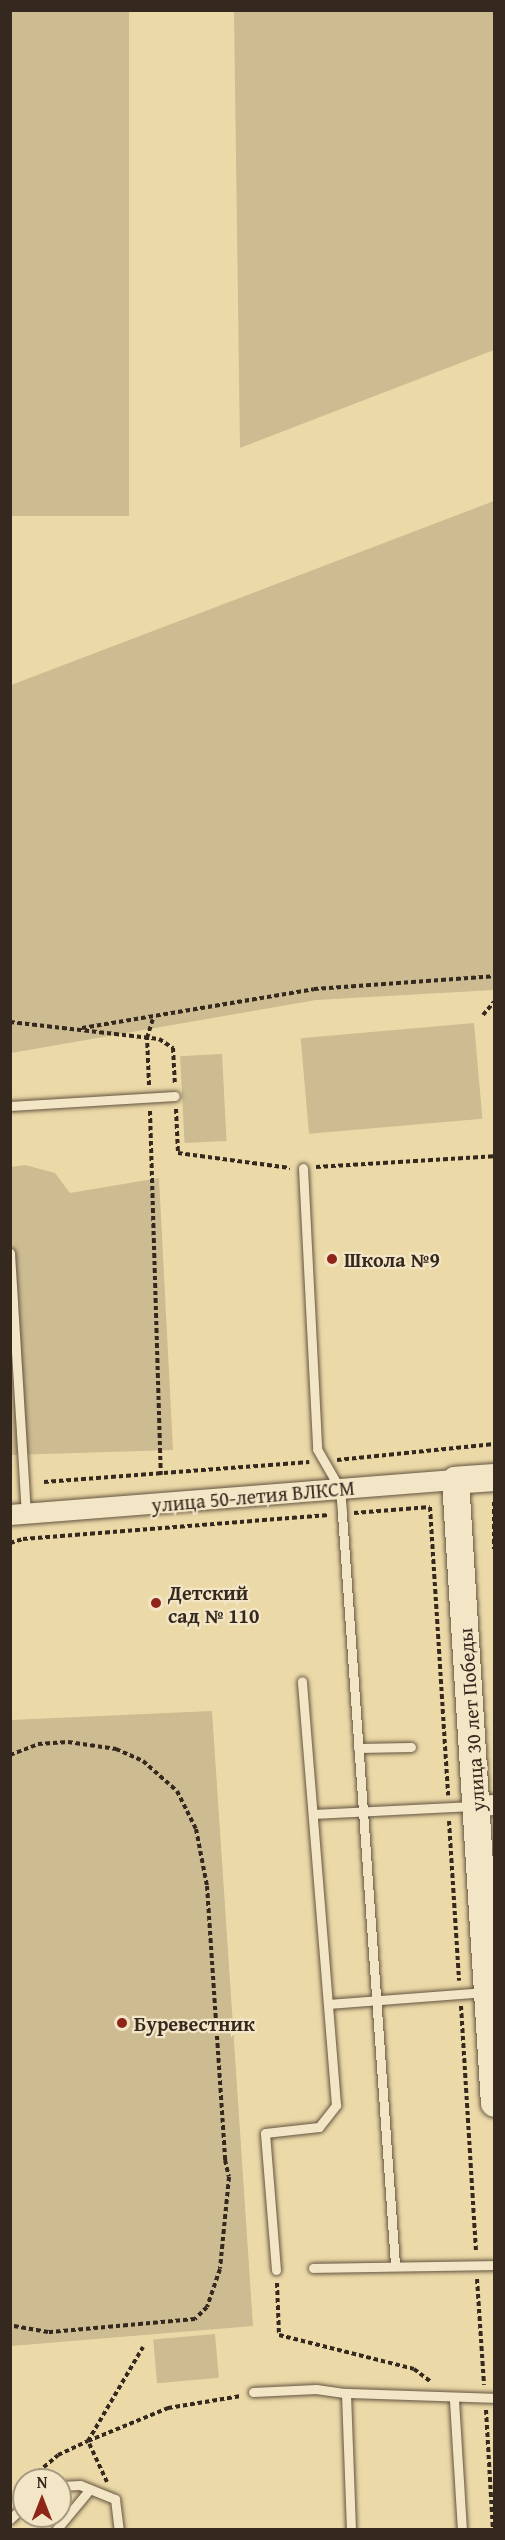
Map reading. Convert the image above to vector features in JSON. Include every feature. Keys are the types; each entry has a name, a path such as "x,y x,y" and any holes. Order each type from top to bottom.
{"main road":[{"name":"улица 50-летия ВЛКСМ","path":"455,1480 495,1477"},
{"name":"улица 30 лет Победы","path":"455,1480 485,1805 488,1992 495,2103"}],"street":[{"name":"улица 50-летия ВЛКСМ","path":"18,1515 455,1480"}],"lane":[{"path":"10,1106 175,1096"},
{"path":"303,1168 317,1449 340,1489 394,2265"},
{"path":"10,1253 21,1444 18,1515"},
{"path":"10,1446 21,1444"},
{"path":"276,2270 265,2133 319,2127 336,2105 302,1682"},
{"path":"358,1748 411,1747"},
{"path":"313,1814 485,1805"},
{"path":"329,2004 488,1992"},
{"path":"313,2268 476,2263 495,2265"},
{"path":"253,2392 316,2390 454,2400 490,2399"},
{"path":"345,2393 351,2529"},
{"path":"454,2400 462,2529"},
{"path":"72,2485 80,2485 115,2499 119,2529"},
{"path":"56,2529 90,2489"}],"path":[{"path":"77,1029 153,1018 314,989 495,976"},
{"path":"483,1015 495,1002"},
{"path":"149,1097 147,1038 153,1018"},
{"path":"10,1022 147,1038 173,1048 178,1153 303,1168 495,1156"},
{"path":"150,1109 161,1475"},
{"path":"332,1460 495,1444"},
{"path":"44,1482 161,1475 321,1461"},
{"path":"495,1502 495,1549"},
{"path":"10,1543 23,1539 430,1507 476,2263 490,2399 493,2529"},
{"path":"10,1755 38,1744 68,1742 116,1749 143,1761 177,1791 196,1829 207,1886 225,2160 229,2177 220,2269 207,2307 195,2319 48,2332 10,2325"},
{"path":"276,2270 279,2335 414,2369 454,2400"},
{"path":"88,2441 143,2347"},
{"path":"43,2468 58,2455 168,2408 226,2401 253,2392"},
{"path":"88,2441 115,2499"}],"shaded area":[{"path":"11,10 129,10 129,516 11,516"},
{"path":"234,11 494,11 494,350 240,448"},
{"path":"494,501 494,990 316,1000 11,1053 11,685"},
{"path":"474,1023 482,1119 309,1134 301,1038"},
{"path":"222,1054 227,1141 185,1143 180,1056"},
{"path":"25,1165 55,1173 70,1193 159,1178 173,1450 11,1455 11,1167"},
{"name":"Буревестник","path":"212,1711 253,2326 11,2346 11,1720"},
{"path":"215,2334 219,2378 157,2383 153,2339"}],"place":[{"name":"Школа №9","path":"332,1259"},
{"name":"Детский сад № 110","path":"156,1603"},
{"name":"Буревестник","path":"122,2023"}]}
